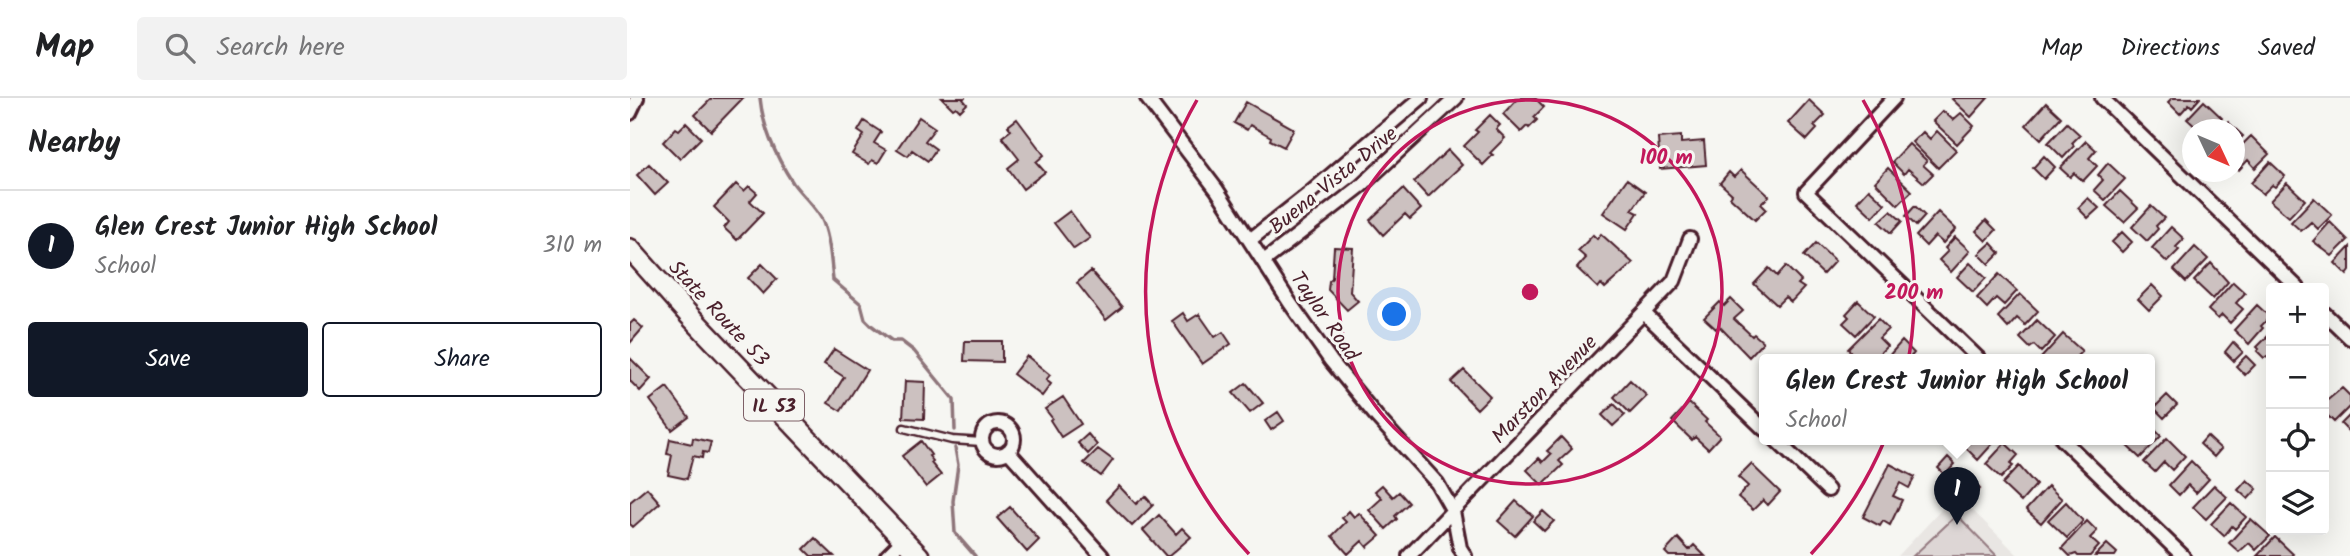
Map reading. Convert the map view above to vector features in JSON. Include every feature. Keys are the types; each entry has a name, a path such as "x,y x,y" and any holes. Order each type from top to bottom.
{"main road":[{"name":"State Route 53","path":"631,250 698,325 919,556"}],"street":[{"path":"630,102 636,98"},
{"path":"630,113 636,98"},
{"name":"Taylor Road","path":"1147,98 1217,190 1331,361 1437,483 1453,511 1460,548 1465,556"},
{"name":"Buena Vista Drive","path":"1250,240 1421,98"},
{"name":"Buena Vista Drive","path":"1264,261 1361,186 1456,98"},
{"path":"1894,98 1806,192 1974,354"},
{"path":"2102,98 2293,283"},
{"name":"Marston Avenue","path":"1409,556 1674,281 1690,239"},
{"path":"1644,313 1759,423"},
{"path":"2329,318 2350,338"},
{"path":"1003,423 1010,428 1014,435 1008,451 996,455 988,452 982,442 985,430 990,425 1003,423"},
{"path":"1781,445 1828,491"},
{"path":"2068,445 2183,556"},
{"path":"1008,451 1102,556"},
{"path":"887,556 903,540"}],"lane":[{"path":"904,428 952,440 982,442"}],"shaded area":[{"path":"1956,494 2019,556 1898,556"},
{"path":"1957,515 1997,556 1913,556"}],"building":[{"path":"712,98 743,98 711,131 695,115"},
{"path":"942,98 964,98 967,104 960,111 956,107 953,109"},
{"path":"1516,98 1535,98 1544,107 1534,117 1537,120 1521,132 1503,114"},
{"path":"1988,98 1971,117 1952,99"},
{"path":"2172,98 2200,98 2192,107 2189,104 2180,114 2168,102"},
{"path":"1809,100 1825,115 1814,126 1817,129 1807,140 1788,123"},
{"path":"2204,101 2222,118 2221,119 2187,119"},
{"path":"1246,102 1294,129 1284,147 1250,125 1247,130 1234,123"},
{"path":"2046,103 2061,117 2041,139 2026,125"},
{"path":"1943,111 1953,120 1961,113 1974,126 1957,144 1933,121"},
{"path":"1490,115 1500,125 1496,129 1505,138 1490,153 1493,155 1483,165 1464,146"},
{"path":"919,117 935,128 925,141 936,149 928,161 912,150 908,156 897,149"},
{"path":"1017,119 1044,155 1036,162 1045,172 1023,189 1008,168 1019,159 1002,137 1011,130 1008,126"},
{"path":"864,121 881,132 874,143 886,150 878,163 872,160 869,164 852,154 864,135 858,131"},
{"path":"686,123 701,138 680,159 663,142 676,128 679,130"},
{"path":"2067,123 2080,135 2063,158 2048,143"},
{"path":"1937,131 1956,150 1938,168 1912,142 1923,132 1930,139"},
{"path":"1681,136 1681,143 1704,141 1706,165 1660,169 1658,138"},
{"path":"2251,136 2269,154 2255,168 2248,160 2245,163 2245,142"},
{"path":"2086,141 2096,150 2089,158 2097,166 2083,181 2074,173 2070,177 2060,168"},
{"path":"1909,144 1927,161 1923,165 1933,174 1924,183 1908,169 1904,174 1892,162"},
{"path":"1448,150 1462,165 1428,197 1414,182"},
{"path":"2044,156 2055,167 2044,179 2033,168"},
{"path":"2270,162 2285,176 2275,187 2272,185 2263,194 2251,183"},
{"path":"2108,163 2125,179 2105,200 2094,190 2103,180 2098,175"},
{"path":"649,164 668,183 655,195 637,175"},
{"path":"1888,168 1912,191 1898,205 1875,182"},
{"path":"1741,170 1769,196 1761,204 1766,209 1755,220 1730,197 1732,194 1720,183 1729,172 1734,177"},
{"path":"1627,179 1645,192 1632,210 1638,213 1627,229 1603,213"},
{"path":"2287,183 2305,200 2289,217 2270,201"},
{"path":"736,184 744,191 749,186 757,193 750,201 763,213 737,240 724,228 729,222 714,207"},
{"path":"1403,189 1421,209 1410,219 1405,214 1383,235 1370,220"},
{"path":"1869,189 1885,204 1873,217 1857,202"},
{"path":"2120,191 2138,208 2124,222 2106,206"},
{"path":"2088,198 2099,208 2088,218 2078,208"},
{"path":"2314,198 2332,215 2318,229 2311,222 2301,231 2291,222"},
{"path":"1915,206 1925,216 1916,226 1906,216"},
{"path":"2151,206 2164,218 2147,241 2132,227"},
{"path":"1070,211 1090,238 1074,249 1054,223"},
{"path":"1891,211 1902,221 1891,233 1879,222"},
{"path":"1938,212 1956,229 1943,243 1935,236 1926,246 1916,236"},
{"path":"1986,220 1996,230 1986,241 1976,231"},
{"path":"2330,222 2348,240 2332,256 2313,241"},
{"path":"2171,227 2184,239 2176,247 2179,250 2167,262 2152,248"},
{"path":"2122,232 2132,242 2122,252 2112,242"},
{"path":"1601,234 1633,263 1605,288 1601,284 1598,288 1577,268 1586,258 1578,251 1593,235 1597,239"},
{"path":"1955,237 1970,251 1951,272 1939,260 1948,251 1945,248"},
{"path":"1816,243 1835,261 1823,274 1804,256"},
{"path":"1991,243 2000,253 1989,264 1979,254"},
{"path":"1334,247 1353,248 1350,292 1358,301 1347,310 1328,290 1332,278"},
{"path":"2195,247 2208,259 2186,282 2174,270"},
{"path":"2350,247 2350,271 2347,275 2335,263"},
{"path":"1970,263 1986,278 1973,292 1957,277"},
{"path":"2211,263 2228,282 2213,299 2194,281"},
{"path":"762,264 777,279 763,294 748,278"},
{"path":"1786,266 1801,281 1798,284 1804,288 1791,302 1785,297 1777,305 1754,284 1769,268 1777,276"},
{"path":"1091,271 1122,307 1106,320 1077,283"},
{"path":"1999,274 2017,291 2004,305 1996,298 1987,308 1977,298"},
{"path":"2233,282 2245,293 2236,303 2243,309 2230,323 2222,315 2218,319 2208,310"},
{"path":"2152,285 2163,296 2149,310 2138,299"},
{"path":"2020,294 2038,311 2025,325 2017,318 2008,328 1998,317"},
{"path":"1731,299 1743,311 1734,319 1752,336 1754,334 1763,342 1749,357 1719,326 1716,329 1704,318 1720,302 1724,306"},
{"path":"1858,301 1874,316 1856,335 1843,323 1849,317 1846,314"},
{"path":"2257,305 2266,313 2266,321 2261,326 2263,328 2249,344 2234,330"},
{"path":"1183,313 1188,321 1199,314 1215,337 1223,332 1231,344 1202,364 1172,321"},
{"path":"1878,319 1888,329 1879,338 1887,346 1879,354 1853,354 1848,349"},
{"path":"634,320 643,328 630,343 630,324"},
{"path":"2037,320 2055,337 2041,352 2034,345 2030,348 2020,338"},
{"path":"2063,334 2082,351 2079,354 2045,354"},
{"path":"2266,338 2266,357 2264,358 2257,351 2257,347"},
{"path":"965,341 1002,341 1002,362 964,361"},
{"path":"1902,341 1914,353 1913,354 1890,354"},
{"path":"2233,342 2243,352 2234,361 2225,352"},
{"path":"834,349 867,370 841,411 828,403 844,377 824,364"},
{"path":"1027,356 1050,375 1046,380 1051,384 1042,396 1013,374"},
{"path":"2246,356 2255,365 2245,375 2236,366"},
{"path":"630,358 651,379 640,391 630,381"},
{"path":"1464,370 1490,396 1477,409 1451,382"},
{"path":"1630,380 1647,396 1630,413 1614,397"},
{"path":"905,381 925,382 924,419 903,418"},
{"path":"1246,383 1263,403 1250,413 1233,393"},
{"path":"667,387 689,417 672,430 650,400"},
{"path":"2342,388 2350,396 2350,406 2334,422 2329,417 2329,399"},
{"path":"2167,395 2177,405 2164,418 2155,407"},
{"path":"1063,397 1081,424 1061,437 1045,409"},
{"path":"1689,403 1720,436 1708,449 1695,437 1692,440 1672,421"},
{"path":"1614,404 1625,415 1613,426 1602,415"},
{"path":"1278,412 1284,421 1271,430 1265,421"},
{"path":"2350,415 2350,433 2341,424"},
{"path":"2155,430 2161,436 2155,442"},
{"path":"1088,434 1097,445 1088,454 1078,443"},
{"path":"2207,436 2221,449 2214,457 2200,444"},
{"path":"1561,437 1572,449 1559,461 1563,465 1542,485 1527,470 1539,458 1543,462 1551,454 1547,451"},
{"path":"693,438 711,442 708,453 703,452 702,458 693,456 687,479 668,475 672,455 667,454 670,439 692,444"},
{"path":"2167,438 2185,456 2172,470 2164,462 2155,472 2144,462"},
{"path":"921,441 931,455 931,463 941,475 926,487 902,456"},
{"path":"1967,445 1992,445 1978,460 1965,447"},
{"path":"2003,445 2007,445 2018,455 2010,464 2013,466 2001,478 1986,464"},
{"path":"2126,445 2152,445 2140,458"},
{"path":"1098,449 1113,460 1101,476 1084,463"},
{"path":"1948,457 1955,464 1945,475 1938,468"},
{"path":"2191,461 2209,479 2196,493 2188,485 2179,495 2169,485"},
{"path":"1751,464 1780,492 1768,505 1763,500 1753,510 1738,497 1748,486 1738,477"},
{"path":"1890,464 1915,477 1909,488 1900,483 1893,496 1902,500 1890,525 1883,521 1880,526 1863,517"},
{"path":"2019,466 2036,485 2021,502 2002,484"},
{"path":"1969,478 1980,489 1969,500 1958,488"},
{"path":"2247,480 2257,489 2248,499 2238,490"},
{"path":"1382,485 1393,497 1399,492 1409,503 1386,529 1369,510 1382,498 1375,491"},
{"path":"2214,485 2227,497 2206,519 2193,507"},
{"path":"1119,486 1136,504 1145,496 1153,505 1132,526 1106,500"},
{"path":"2048,486 2062,499 2041,523 2026,510"},
{"path":"647,488 660,503 633,527 630,524 630,502"},
{"path":"1516,501 1533,516 1515,536 1498,521"},
{"path":"2066,502 2083,521 2067,538 2048,520"},
{"path":"2231,503 2246,517 2235,529 2232,526 2224,536 2211,524"},
{"path":"1010,507 1039,540 1027,552 997,518"},
{"path":"1349,511 1354,517 1359,513 1380,536 1367,547 1362,541 1348,554 1332,536 1346,522 1342,518"},
{"path":"1543,511 1554,521 1544,531 1533,521"},
{"path":"1159,515 1176,534 1182,528 1191,537 1169,556 1166,556 1143,530"},
{"path":"2251,519 2270,536 2256,550 2249,543 2239,552 2229,543"},
{"path":"2087,521 2097,531 2090,538 2099,546 2090,556 2070,556 2062,548"},
{"path":"2275,537 2293,554 2257,556"},
{"path":"815,538 834,556 811,556 804,549"},
{"path":"1678,538 1689,550 1694,545 1705,556 1669,556 1665,552"},
{"path":"2107,544 2117,553 2115,556 2095,556"}],"waterway":[{"path":"760,98 767,131 781,163 823,222 829,243 833,280 861,304 865,319 871,325 892,341 901,341 914,351 954,400 955,430"},
{"path":"955,448 958,465 953,501 955,533 975,556"}],"place":[{"name":"Glen Crest Junior High School","path":"1957,525"}]}
